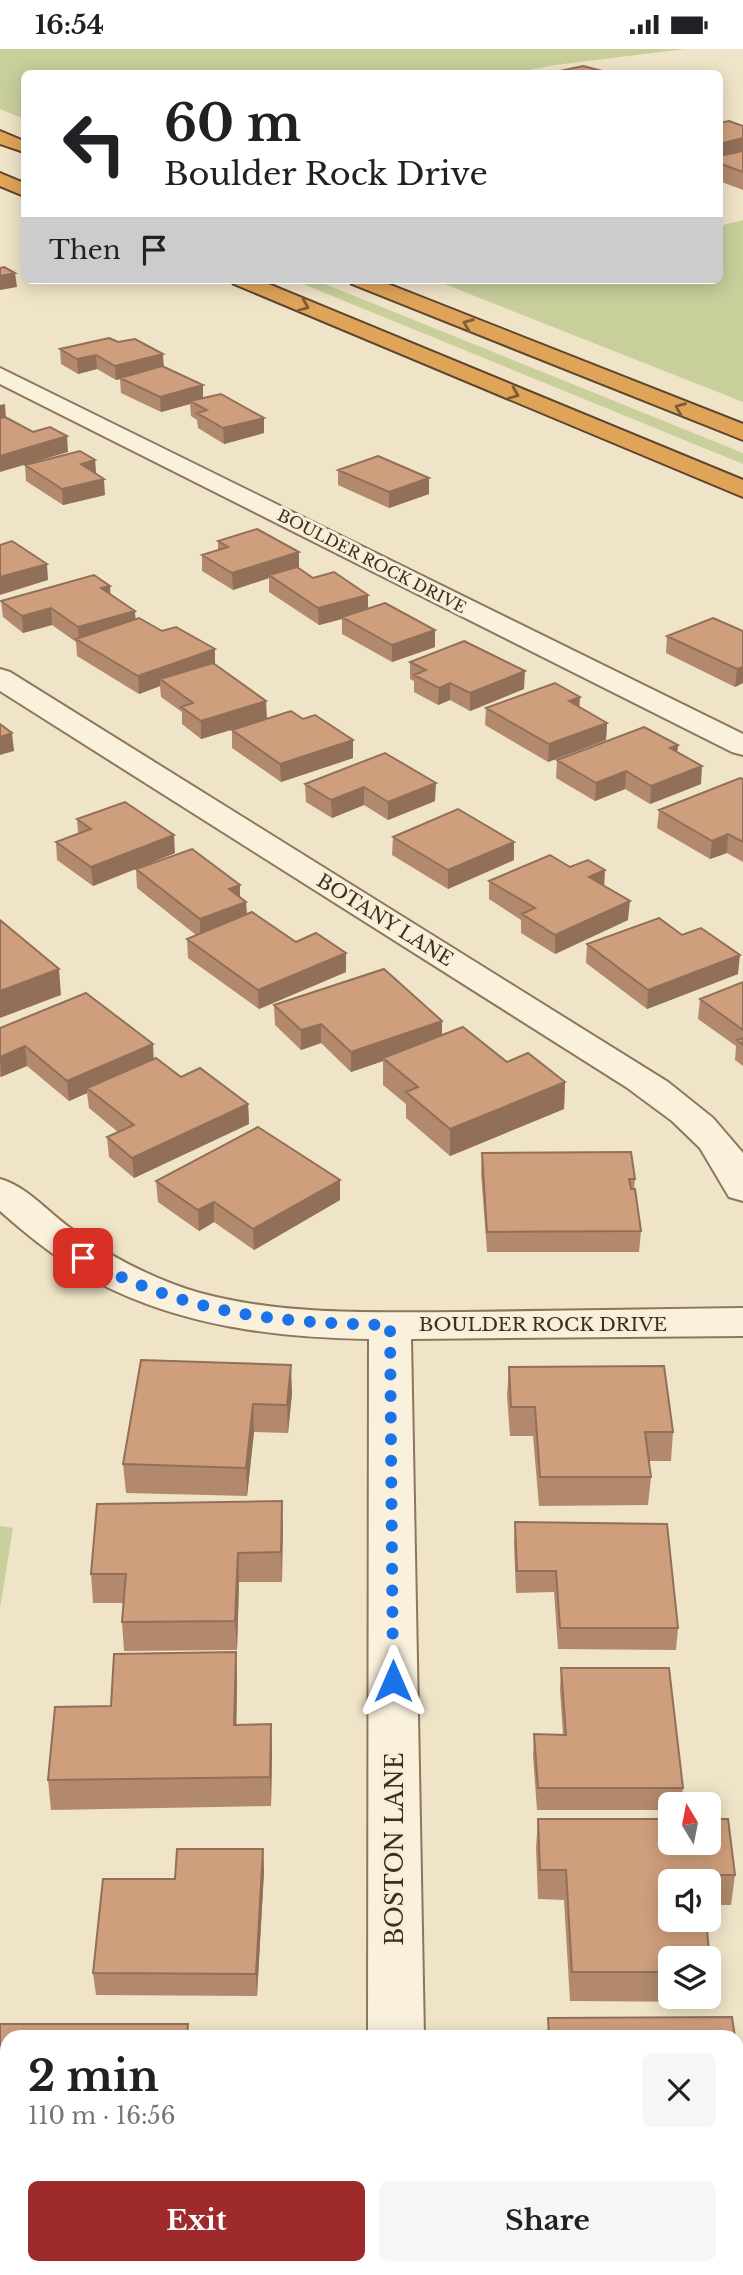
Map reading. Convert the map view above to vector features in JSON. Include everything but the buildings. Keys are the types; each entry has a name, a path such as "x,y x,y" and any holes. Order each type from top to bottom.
{"highway":[{"path":"0,137 21,146"},
{"path":"0,179 21,189"},
{"path":"251,284 743,489"},
{"path":"369,284 743,433"}],"street":[{"name":"BOULDER ROCK DRIVE","path":"0,375 743,746"},
{"name":"BOTANY LANE","path":"0,678 639,1079 702,1127 728,1160 743,1189"},
{"name":"BOULDER ROCK DRIVE","path":"0,1191 83,1258 154,1292 225,1312 314,1323 390,1325 743,1322"},
{"name":"BOSTON LANE","path":"390,1325 396,2030"}],"green space":[{"path":"0,49 685,49 529,70 21,70 21,118 0,109"},
{"path":"743,220 743,402 444,284 723,284 723,225"},
{"path":"303,284 325,284 743,453 743,464"},
{"path":"0,1526 13,1528 0,1608"}],"route":[{"path":"83,1258 154,1292 225,1312 314,1323 390,1325 393,1681"}]}
